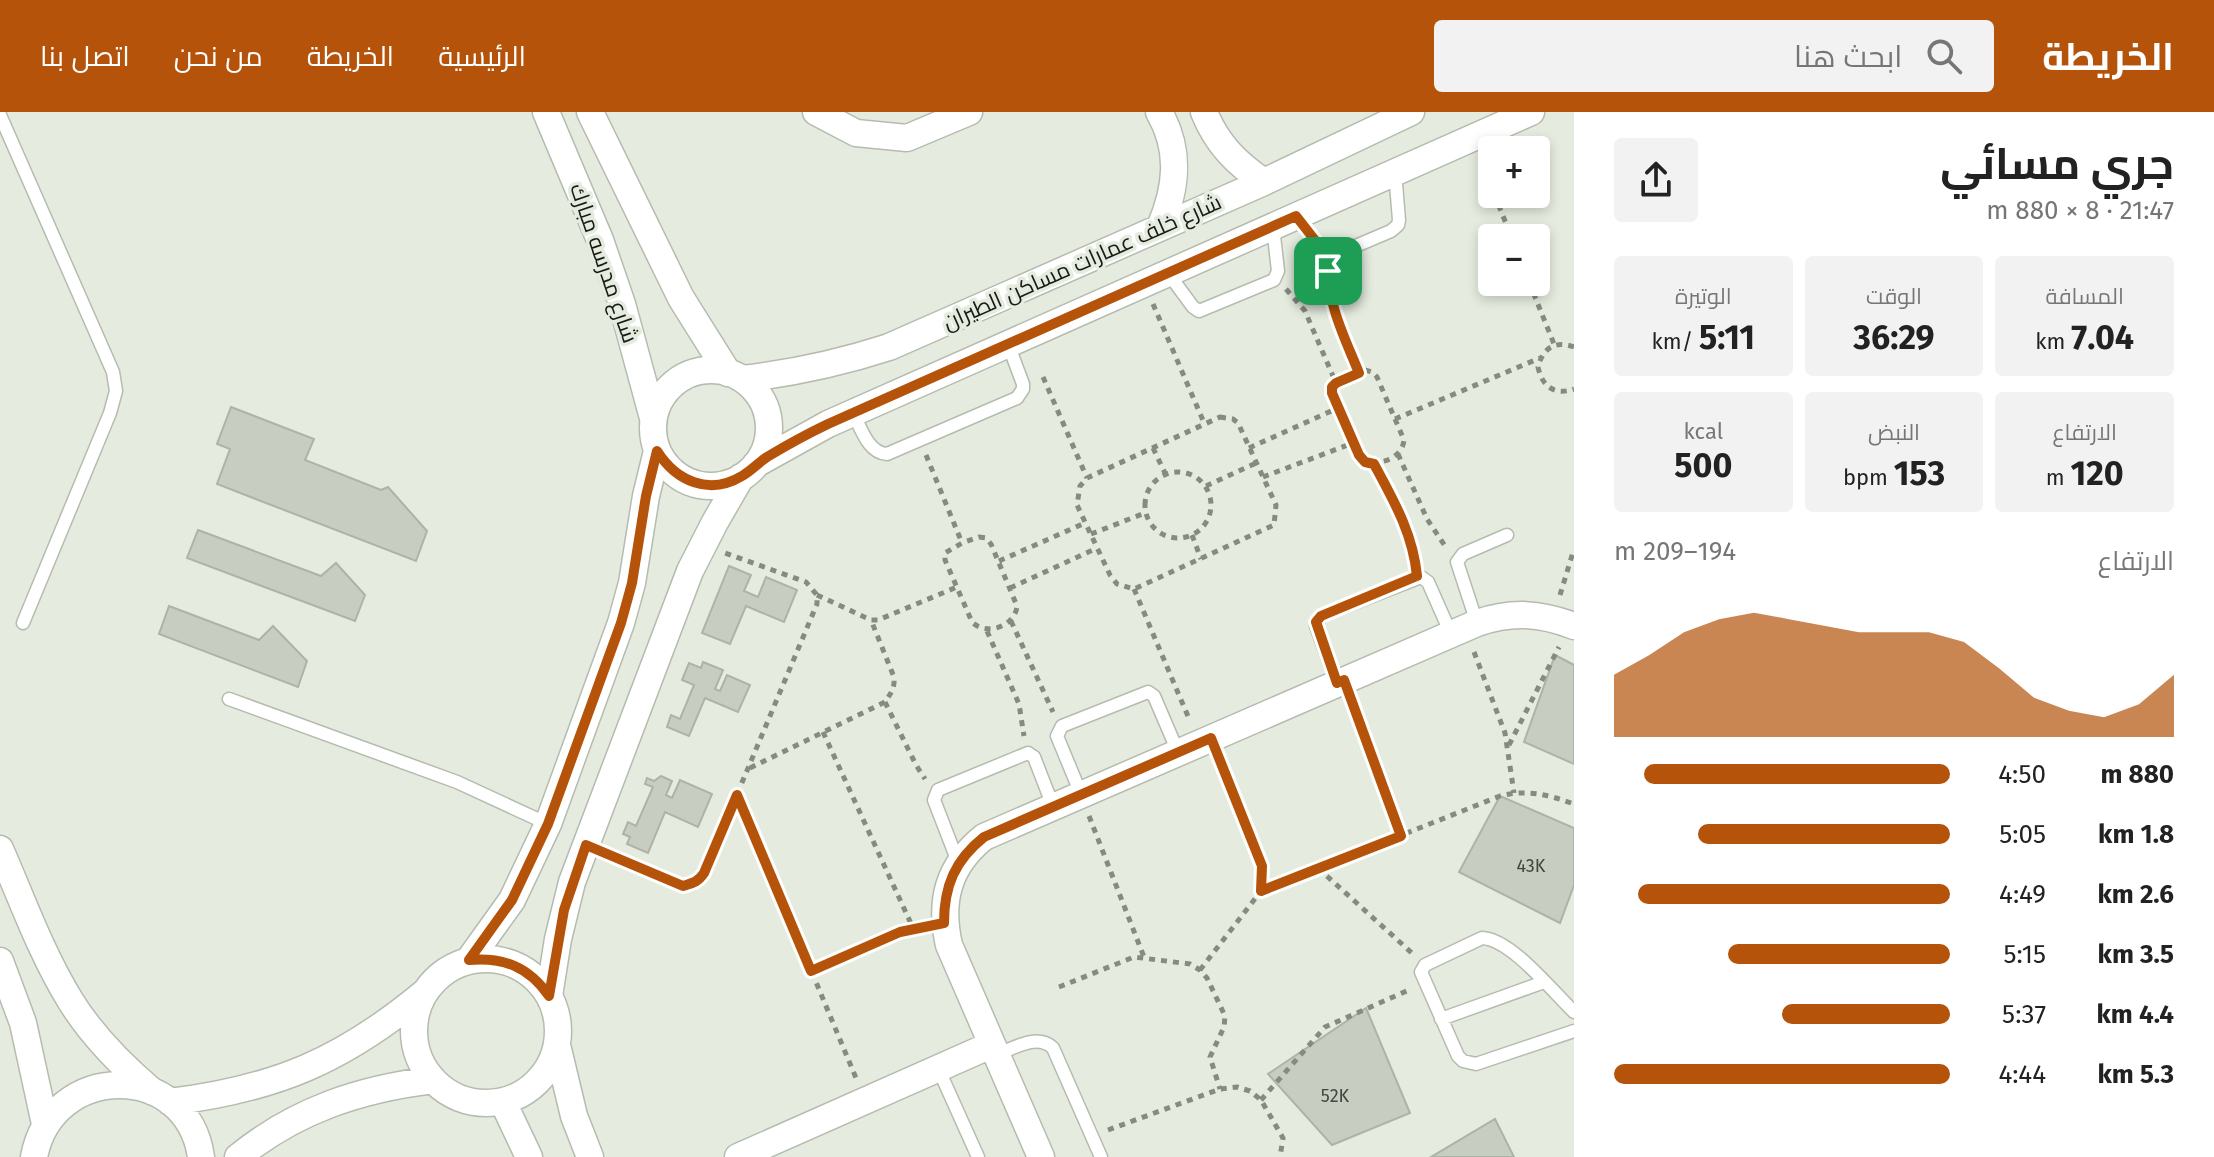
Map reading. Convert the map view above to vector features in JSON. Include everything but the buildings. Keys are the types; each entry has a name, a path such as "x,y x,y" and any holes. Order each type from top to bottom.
{"street":[{"name":"شارع مدرسه مبارك","path":"546,112 600,240 622,304 653,418"},
{"name":"شارع مدرسه مبارك","path":"590,112 681,298 735,376"},
{"path":"816,112 856,133 907,138 969,112"},
{"path":"1159,112 1173,144 1176,172 1172,200 1160,227"},
{"path":"1204,112 1225,150 1243,168 1264,182"},
{"name":"شارع خلف عمارات مساكن الطيران","path":"735,376 792,373 889,347 1264,182 1411,112"},
{"name":"شارع خلف عمارات مساكن الطيران","path":"749,471 803,436 853,413 1531,112"},
{"path":"549,996 564,910 680,597 703,545 764,450 768,435 768,419 755,390 735,376 711,370 695,372 667,389 653,418 657,451 666,465 678,476 710,486 726,484 749,471"},
{"path":"34,1145 61,1105 82,1092 105,1084 130,1085 161,1097 217,1096 263,1085 307,1069 388,1023 444,973 469,960 512,900 548,824 621,623 632,583 646,496 657,451"},
{"path":"1041,1157 949,945 944,923 944,902 958,862 984,837 1464,628 1516,613 1566,623"},
{"path":"0,849 72,1003 109,1050 187,1121 199,1144 201,1157"},
{"path":"469,960 497,960 524,969 549,996 556,1012 557,1045 574,1116 590,1157"},
{"path":"0,961 23,1023 34,1145"},
{"path":"424,993 416,1010 413,1028 415,1047 422,1065 433,1080 465,1100 484,1104 503,1102 522,1094 538,1081 550,1064 557,1045"},
{"path":"738,1157 938,1068 993,1050"},
{"path":"238,1157 287,1123 321,1106 395,1085 433,1080"},
{"path":"503,1102 529,1157"}],"lane":[{"path":"0,115 113,372 116,391 110,413 23,623"},
{"path":"1156,278 1199,311 1274,280 1278,271 1284,221 1331,254 1395,229 1399,220 1395,172"},
{"path":"853,413 872,449 881,455 1017,398 1023,384 1017,340"},
{"path":"1464,628 1457,562 1463,554 1507,535"},
{"path":"1341,682 1316,626 1318,618 1417,576 1428,582 1464,628"},
{"path":"1081,794 1057,736 1062,726 1148,692 1196,744"},
{"path":"229,699 432,772 548,824"},
{"path":"958,862 934,800 938,790 1023,753 1034,757 1053,806"},
{"path":"1574,1012 1506,947 1490,939 1482,938 1425,965 1421,972 1458,1056 1469,1064 1574,1031"},
{"path":"1441,1019 1544,982"},
{"path":"993,1050 1036,1040 1048,1043 1053,1048 1101,1157"},
{"path":"938,1068 978,1157"}],"path":[{"path":"1331,254 1328,271 1330,297 1359,373"},
{"path":"1156,278 1205,425"},
{"path":"1274,280 1288,290 1305,311 1336,383"},
{"path":"1535,296 1554,345"},
{"path":"1017,340 1087,478"},
{"path":"1395,419 1540,358 1554,345 1563,343 1574,347"},
{"path":"1540,358 1538,367 1544,384 1562,392 1574,389"},
{"path":"1365,370 1377,377 1404,440 1398,454 1374,464 1365,462 1359,455 1332,393 1336,383 1359,373 1365,370"},
{"path":"1249,448 1338,408"},
{"path":"1220,417 1233,419 1276,505 1274,525 1134,589 1117,584 1077,505 1080,486 1087,478 1205,425 1220,417"},
{"path":"920,440 962,543"},
{"path":"1263,477 1353,443"},
{"path":"1153,448 1165,473"},
{"path":"1398,454 1427,519 1457,562"},
{"path":"1206,486 1256,463"},
{"path":"1374,464 1406,525 1417,576"},
{"path":"1188,472 1206,486 1212,509 1202,529 1180,538 1168,537 1150,523 1145,513 1148,489 1165,473 1188,472"},
{"path":"1091,534 1145,513"},
{"path":"998,562 1085,523"},
{"path":"1192,535 1201,559"},
{"path":"979,537 986,538 998,562 1017,606 1016,613 1011,621 987,631 979,629 972,622 945,560 945,553 962,543 979,537"},
{"path":"703,545 806,582 817,595 871,620 887,618 957,587"},
{"path":"1010,588 1097,548"},
{"path":"1508,746 1566,623 1563,579 1574,549"},
{"path":"1134,589 1196,744 1262,866 1261,891"},
{"path":"586,845 683,886 699,881 817,604 817,595"},
{"path":"749,768 885,702 895,686 894,677 871,620"},
{"path":"1011,621 1039,685 1062,726"},
{"path":"1464,628 1501,720 1514,793"},
{"path":"987,631 1019,704 1023,753"},
{"path":"1341,682 1401,836"},
{"path":"885,702 916,765 938,790"},
{"path":"823,732 913,928"},
{"path":"1200,970 1261,891 1514,793 1547,794 1574,804"},
{"path":"1081,794 1144,957"},
{"path":"737,795 865,1101"},
{"path":"1318,868 1425,965"},
{"path":"811,971 913,928 944,923"},
{"path":"1059,987 1122,961 1144,957 1190,964 1200,970 1225,1016 1224,1027 1210,1057 1220,1089"},
{"path":"1261,1100 1325,1027 1425,983"},
{"path":"1092,1137 1220,1089 1237,1087 1250,1091 1261,1100 1283,1138 1280,1157"}],"route":[{"path":"1296,216 1321,248 1331,254 1328,271 1330,297 1359,373 1336,383 1332,393 1359,455 1365,462 1374,464 1406,525 1417,576 1321,616 1316,626 1337,683 1344,680 1401,836 1261,891 1262,866 1211,738 984,837 958,862 944,902 944,923 900,932 811,971 737,795 699,881 683,886 586,845 564,910 549,996 524,969 488,959 469,960 512,900 548,824 621,623 632,583 646,496 657,451 678,476 710,486 726,484 828,424 1296,216"}]}
